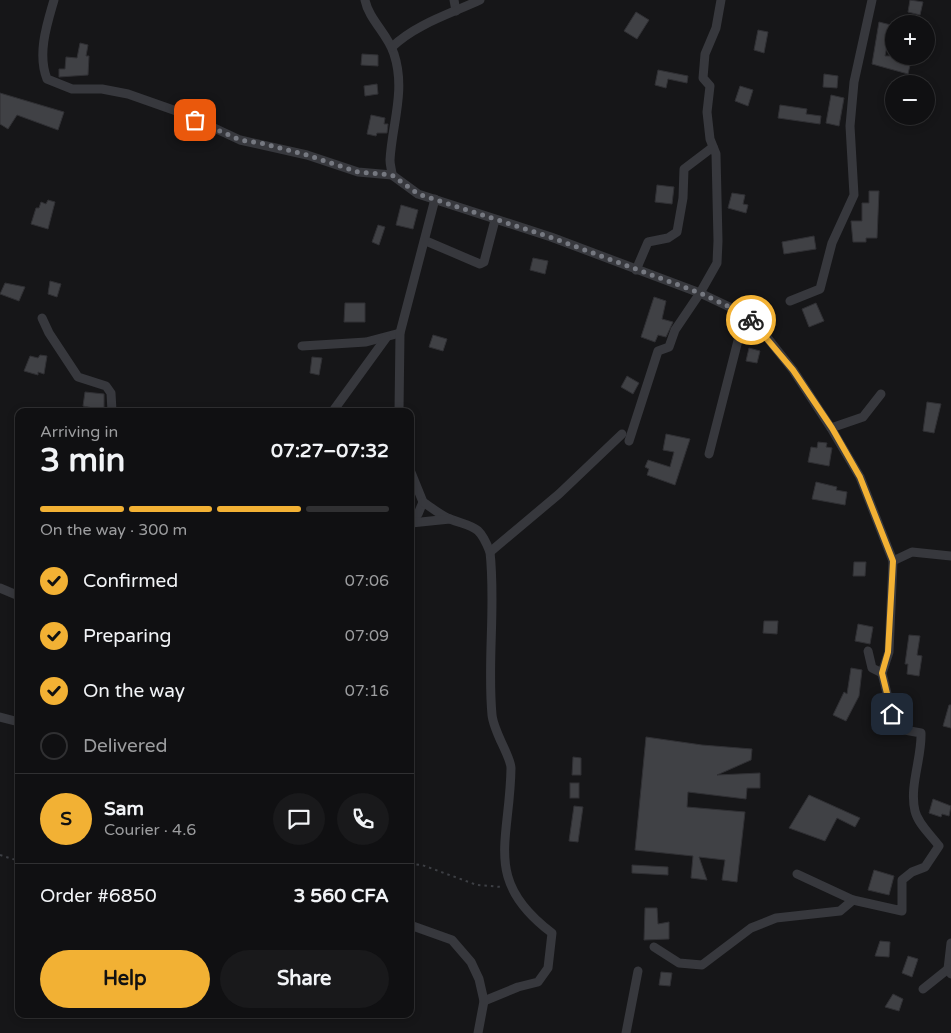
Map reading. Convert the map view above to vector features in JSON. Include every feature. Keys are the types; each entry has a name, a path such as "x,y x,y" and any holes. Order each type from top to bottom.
{"street":[{"path":"54,0 46,24 42,68 46,79 72,89 102,89 143,98 182,113 240,140 261,143 307,155 358,172 392,175 418,194 550,237 700,293 738,311 744,317 754,321 793,370 832,428 860,477 893,561 888,652 882,673 892,714 899,729 921,733 922,747 914,790 915,811 919,821 939,846 925,867 912,872 902,880 902,911 853,900 797,874"},
{"path":"365,0 369,11 392,47 397,62 400,91 390,160 392,175"},
{"path":"454,0 456,11"},
{"path":"392,47 415,30 480,0"},
{"path":"629,440 658,351 669,347 675,330 700,293 717,263 716,154 707,112 710,86 703,78 705,54 716,28 721,0"},
{"path":"790,300 820,289 832,243 854,195 850,126 854,82 872,0"},
{"path":"636,270 648,242 668,238 677,232 683,198 684,169 713,147"},
{"path":"399,408 400,333 426,242 435,199"},
{"path":"426,242 480,264 484,262 495,220"},
{"path":"709,454 744,317"},
{"path":"42,318 49,333 78,377 106,386 111,393 112,408"},
{"path":"302,346 366,342 400,333"},
{"path":"335,408 386,338"},
{"path":"832,428 863,417 881,394"},
{"path":"490,552 559,494 622,434"},
{"path":"414,480 423,502 450,519 475,528 486,541 490,552 492,640 489,681 493,724 511,766 505,848 506,875 510,888 532,917 552,933 548,968 538,982 518,987 484,1001"},
{"path":"414,518 423,502"},
{"path":"414,523 450,519"},
{"path":"893,561 912,552 951,556"},
{"path":"0,588 15,594"},
{"path":"868,651 872,668 882,673"},
{"path":"0,717 15,721"},
{"path":"654,947 679,963 702,965 751,928 776,918 840,911 853,900"},
{"path":"414,926 444,935 460,947 471,962 479,979 484,1001 478,1033"},
{"path":"923,989 949,972 951,943"},
{"path":"626,1033 638,971"}],"path":[{"path":"0,855 15,860"},
{"path":"414,865 477,885 510,888"}],"building":[{"path":"910,0 923,2 920,15 908,12"},
{"path":"636,12 649,20 637,39 624,31"},
{"path":"879,22 885,24 885,65 910,65 908,74 872,64"},
{"path":"758,30 768,32 764,53 754,50"},
{"path":"80,43 88,45 86,56 89,56 88,75 59,77 59,69 65,69 66,57 77,58"},
{"path":"362,54 378,55 378,66 361,65"},
{"path":"658,70 688,76 687,83 668,79 666,88 655,85"},
{"path":"824,74 838,76 837,88 823,87"},
{"path":"377,84 378,94 365,96 364,86"},
{"path":"740,86 753,90 748,106 735,101"},
{"path":"0,93 64,112 58,130 17,115 8,129 0,124"},
{"path":"831,95 844,98 839,126 826,123"},
{"path":"780,105 807,109 806,114 821,116 820,124 778,118"},
{"path":"371,115 385,118 384,124 388,124 387,133 377,133 376,136 367,134"},
{"path":"657,185 674,187 672,204 655,202"},
{"path":"869,191 879,191 877,238 866,238 866,242 853,242 851,221 862,221 862,203 869,203"},
{"path":"732,193 745,195 743,204 748,205 746,213 728,208"},
{"path":"48,200 55,202 48,229 31,224 36,208 39,208 41,202 46,204"},
{"path":"401,205 418,210 413,229 396,225"},
{"path":"378,225 385,227 379,245 372,242"},
{"path":"814,236 816,249 784,254 782,242"},
{"path":"533,258 548,261 545,274 530,270"},
{"path":"50,281 61,284 57,297 48,294"},
{"path":"5,283 25,287 19,301 0,294"},
{"path":"654,297 666,301 662,319 673,322 666,337 658,335 655,342 641,337"},
{"path":"345,303 365,303 365,322 344,322"},
{"path":"816,303 824,321 809,327 802,309"},
{"path":"433,335 447,339 443,351 429,347"},
{"path":"749,348 760,351 757,363 746,361"},
{"path":"40,355 47,356 44,374 38,372 38,375 24,371 30,356 38,358"},
{"path":"312,357 322,358 319,375 310,373"},
{"path":"627,376 639,383 633,394 621,387"},
{"path":"85,392 104,394 104,408 83,406"},
{"path":"927,402 941,404 934,433 923,431"},
{"path":"666,434 690,439 675,485 647,475 649,469 645,467 648,460 670,467 674,452 663,450"},
{"path":"818,442 827,443 826,447 832,448 829,466 808,462 811,447 817,448"},
{"path":"816,482 837,487 836,490 847,492 845,505 812,499"},
{"path":"854,562 866,562 865,576 853,576"},
{"path":"764,621 778,621 777,634 763,633"},
{"path":"858,624 873,627 870,644 855,641"},
{"path":"909,635 920,636 917,655 922,656 919,676 907,674 908,664 905,664"},
{"path":"851,668 862,670 859,696 846,721 833,715 844,692 847,694"},
{"path":"949,705 951,705 951,728 943,726"},
{"path":"646,737 702,745 752,749 751,760 717,775 760,773 760,788 747,788 746,799 688,792 687,807 745,812 737,882 722,880 725,860 699,857 707,880 691,878 693,856 635,850"},
{"path":"573,757 581,758 581,775 572,775"},
{"path":"570,783 579,783 579,798 570,798"},
{"path":"809,795 860,818 855,827 837,818 825,841 789,828"},
{"path":"933,799 951,806 949,816 942,814 941,817 929,813"},
{"path":"574,806 583,807 578,842 569,841"},
{"path":"632,865 668,867 668,875 632,873"},
{"path":"874,870 894,876 889,895 868,890"},
{"path":"645,908 657,908 658,924 669,922 669,939 644,940"},
{"path":"880,941 890,942 889,957 875,956"},
{"path":"908,956 918,959 912,977 902,973"},
{"path":"661,972 672,973 670,986 659,985"},
{"path":"893,994 903,999 899,1011 885,1007"}],"way so far":[{"path":"195,120 240,140 261,143 307,155 332,165 358,172 392,175 418,194 550,237 700,293 738,311 744,317 751,320"}],"route":[{"path":"751,320 754,321 793,370 832,428 860,477 893,561 893,594 888,652 882,673 892,714"}]}
